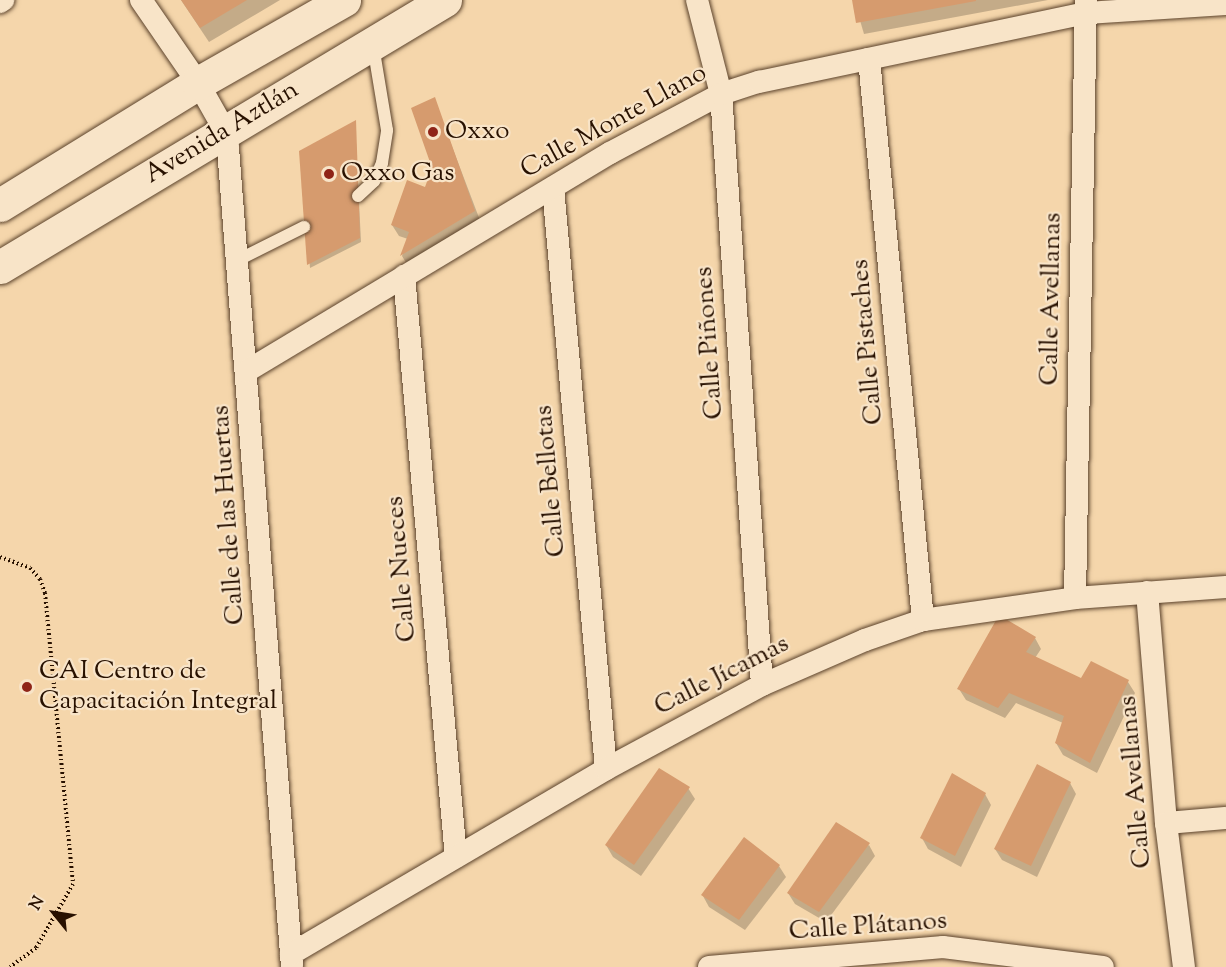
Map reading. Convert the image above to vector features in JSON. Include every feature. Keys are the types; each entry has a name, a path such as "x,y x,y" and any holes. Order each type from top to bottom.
{"main road":[{"name":"Avenida Aztlán","path":"0,205 198,83 344,0"},
{"path":"353,0 373,41"},
{"name":"Avenida Aztlán","path":"0,267 373,41 446,0"}],"street":[{"path":"141,0 198,83 225,131"},
{"name":"Calle Piñones","path":"697,0 721,94 762,686"},
{"name":"Calle Monte Llano","path":"247,371 553,188 721,94 1086,6 1226,4"},
{"name":"Calle Avellanas","path":"1075,598 1086,6"},
{"name":"Calle Pistaches","path":"869,59 923,620"},
{"name":"Calle de las Huertas","path":"225,131 247,371 291,960"},
{"name":"Calle Bellotas","path":"553,188 606,769"},
{"name":"Calle Nueces","path":"404,276 456,857"},
{"name":"Calle Jícamas","path":"291,960 456,857 606,769 762,686 828,655 923,620 1075,598 1226,587"},
{"name":"Calle Avellanas","path":"1148,592 1166,823 1184,967"},
{"path":"1166,823 1226,818"},
{"name":"Calle Plátanos","path":"708,967 944,957 1103,967"}],"lane":[{"path":"358,196 374,181 382,163 387,130 373,41"},
{"path":"238,260 304,227"}],"path":[{"path":"0,557 30,568 40,579 45,594 73,884 36,948 10,967"}],"building":[{"path":"181,0 247,0 200,28"},
{"path":"852,0 976,0 976,1 856,23"},
{"path":"435,97 475,211 400,256 409,232 391,225 407,180 425,187 432,168 411,108"},
{"name":"Oxxo Gas","path":"356,120 360,238 307,265 299,151"},
{"path":"999,615 1036,637 1026,652 1081,678 1091,661 1129,680 1090,763 1055,743 1064,716 1009,693 998,708 957,689"},
{"path":"1037,764 1071,782 1031,866 994,849"},
{"path":"659,768 690,787 634,865 605,845"},
{"path":"952,773 986,793 955,856 920,838"},
{"path":"836,822 870,843 819,912 787,893"},
{"path":"744,837 780,865 739,920 701,895"}],"place":[{"name":"Oxxo","path":"433,132"},
{"name":"Oxxo Gas","path":"329,174"},
{"name":"CAI Centro de Capacitación Integral","path":"27,687"}]}
